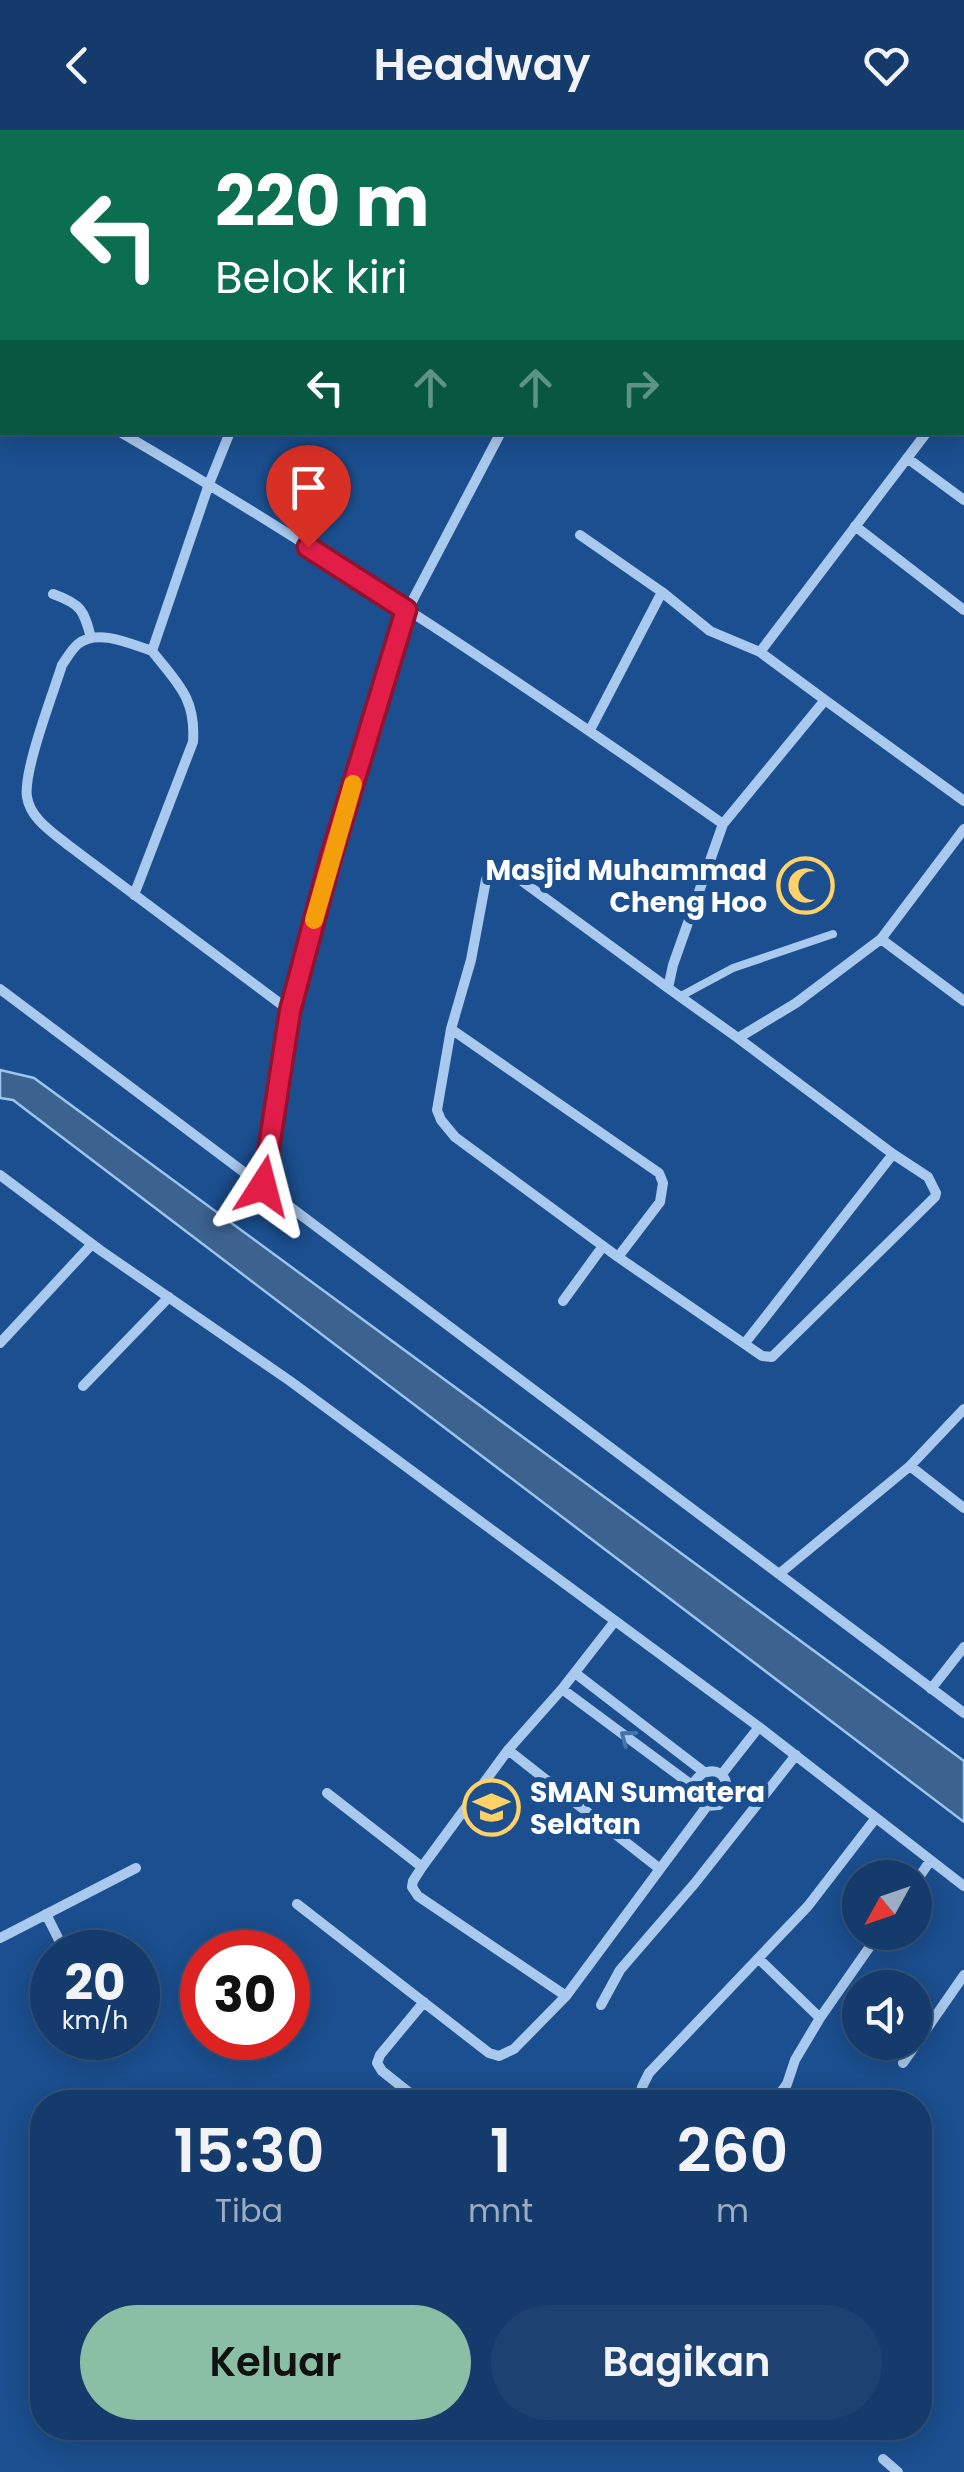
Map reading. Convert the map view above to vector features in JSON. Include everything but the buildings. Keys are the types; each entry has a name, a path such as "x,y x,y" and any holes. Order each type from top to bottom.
{"street":[{"path":"125,435 406,610 590,730 723,824"},
{"path":"152,651 229,435"},
{"path":"263,1186 290,1011 331,857 406,610 499,435"},
{"path":"760,652 924,435"},
{"path":"907,458 964,500"},
{"path":"855,526 964,610"},
{"path":"580,535 710,631 760,652 964,801"},
{"path":"590,730 662,592"},
{"path":"54,594 80,607 91,638"},
{"path":"134,895 193,742 192,706 152,651 106,638 91,638 80,642 62,665 27,778 27,800 40,822 134,895 290,1011"},
{"path":"668,988 723,824 825,700"},
{"path":"738,1038 796,1003 882,939 964,829"},
{"path":"498,871 510,873 668,988 928,1177 935,1187 935,1197 778,1353 766,1357 618,1257 455,1138 437,1110 451,1029 471,960 486,880 498,871"},
{"path":"882,939 964,1001"},
{"path":"0,988 964,1714"},
{"path":"451,1029 658,1173 663,1183 660,1202 618,1257"},
{"path":"745,1343 894,1154"},
{"path":"0,1175 92,1244 290,1380 796,1755 927,1860"},
{"path":"0,1343 92,1244"},
{"path":"563,1301 603,1246"},
{"path":"83,1386 169,1297"},
{"path":"779,1574 910,1466 964,1408"},
{"path":"910,1466 964,1508"},
{"path":"566,1996 418,1896 412,1884 508,1750 616,1621"},
{"path":"931,1688 964,1647"},
{"path":"575,1673 704,1772"},
{"path":"562,1688 693,1786"},
{"path":"722,1774 758,1727"},
{"path":"508,1750 660,1868"},
{"path":"601,2005 620,1970 796,1755"},
{"path":"704,1772 722,1774 728,1784 727,1796 719,1804 707,1806 694,1795 693,1786 704,1772"},
{"path":"327,1792 422,1866"},
{"path":"298,1904 489,2053 499,2056 514,2049 566,1996 707,1806"},
{"path":"641,2090 672,2047 808,1906 875,1819"},
{"path":"932,1863 964,1886"},
{"path":"0,1938 136,1868"},
{"path":"46,1914 54,1930"},
{"path":"783,2090 795,2060 820,2018 867,1950"},
{"path":"759,1959 820,2018"},
{"path":"903,2063 964,1975"},
{"path":"406,2090 377,2063 424,2002"},
{"path":"883,2458 898,2472"}],"lane":[{"path":"681,996 732,968 832,934"}],"water":[{"path":"0,1070 34,1078 964,1761 964,1822 13,1100 0,1098"}],"slow traffic":[{"path":"314,920 353,784"}],"place":[{"name":"Masjid Muhammad Cheng Hoo","path":"806,886"},
{"name":"SMAN Sumatera Selatan","path":"491,1808"}],"route":[{"path":"263,1186 290,1011 331,857 406,610 308,547"}]}
